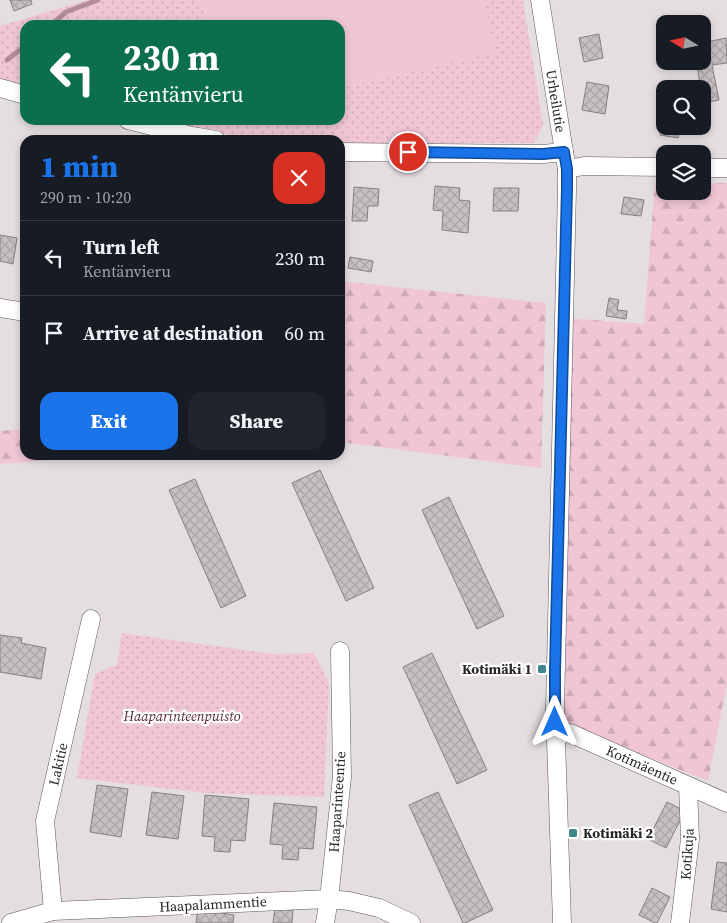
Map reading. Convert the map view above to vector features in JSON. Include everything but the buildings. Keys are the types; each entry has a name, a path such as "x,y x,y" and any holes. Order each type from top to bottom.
{"street":[{"name":"Urheilutie","path":"540,0 567,169 555,670 555,735 562,923"},
{"path":"0,88 20,94"},
{"path":"146,125 181,135"},
{"path":"345,152 440,145 543,154 564,152"},
{"path":"567,169 584,166 656,167"},
{"path":"711,168 727,168"},
{"path":"0,308 20,311"},
{"name":"Lakitie","path":"53,911 46,821 91,619"},
{"name":"Haaparinteentie","path":"325,923 342,777 340,651"},
{"name":"Kotimäentie","path":"555,735 570,733 727,804"},
{"name":"Kotikuja","path":"680,923 690,839 688,786"},
{"name":"Haapalammentie","path":"11,923 53,911 329,899 349,901 379,908 412,923"}],"green space":[{"path":"88,0 201,0 205,20 20,20"},
{"path":"201,0 484,0 496,53 345,87 345,20 205,20"},
{"path":"484,0 523,0 543,125 534,143 345,143 345,135 231,135 180,125 345,125 345,87 495,53"},
{"path":"20,20 20,86 0,80 0,26"},
{"path":"655,182 656,200 711,200 711,183 727,183 727,683 708,781 557,721 569,318 644,324"},
{"path":"345,282 546,303 541,468 345,443"},
{"path":"20,429 20,460 52,460 0,464 0,431"},
{"name":"Haaparinteenpuisto","path":"122,633 274,654 314,653 329,683 324,797 206,793 77,778 95,674 117,665"}],"waterway":[{"path":"57,20 66,12 98,0"},
{"path":"7,60 20,50"}],"place":[{"name":"Kotimäki 1","path":"542,669"},
{"name":"Kotimäki 2","path":"573,833"}],"route":[{"path":"408,152 543,154 564,152 567,169 567,189 555,722"}]}
